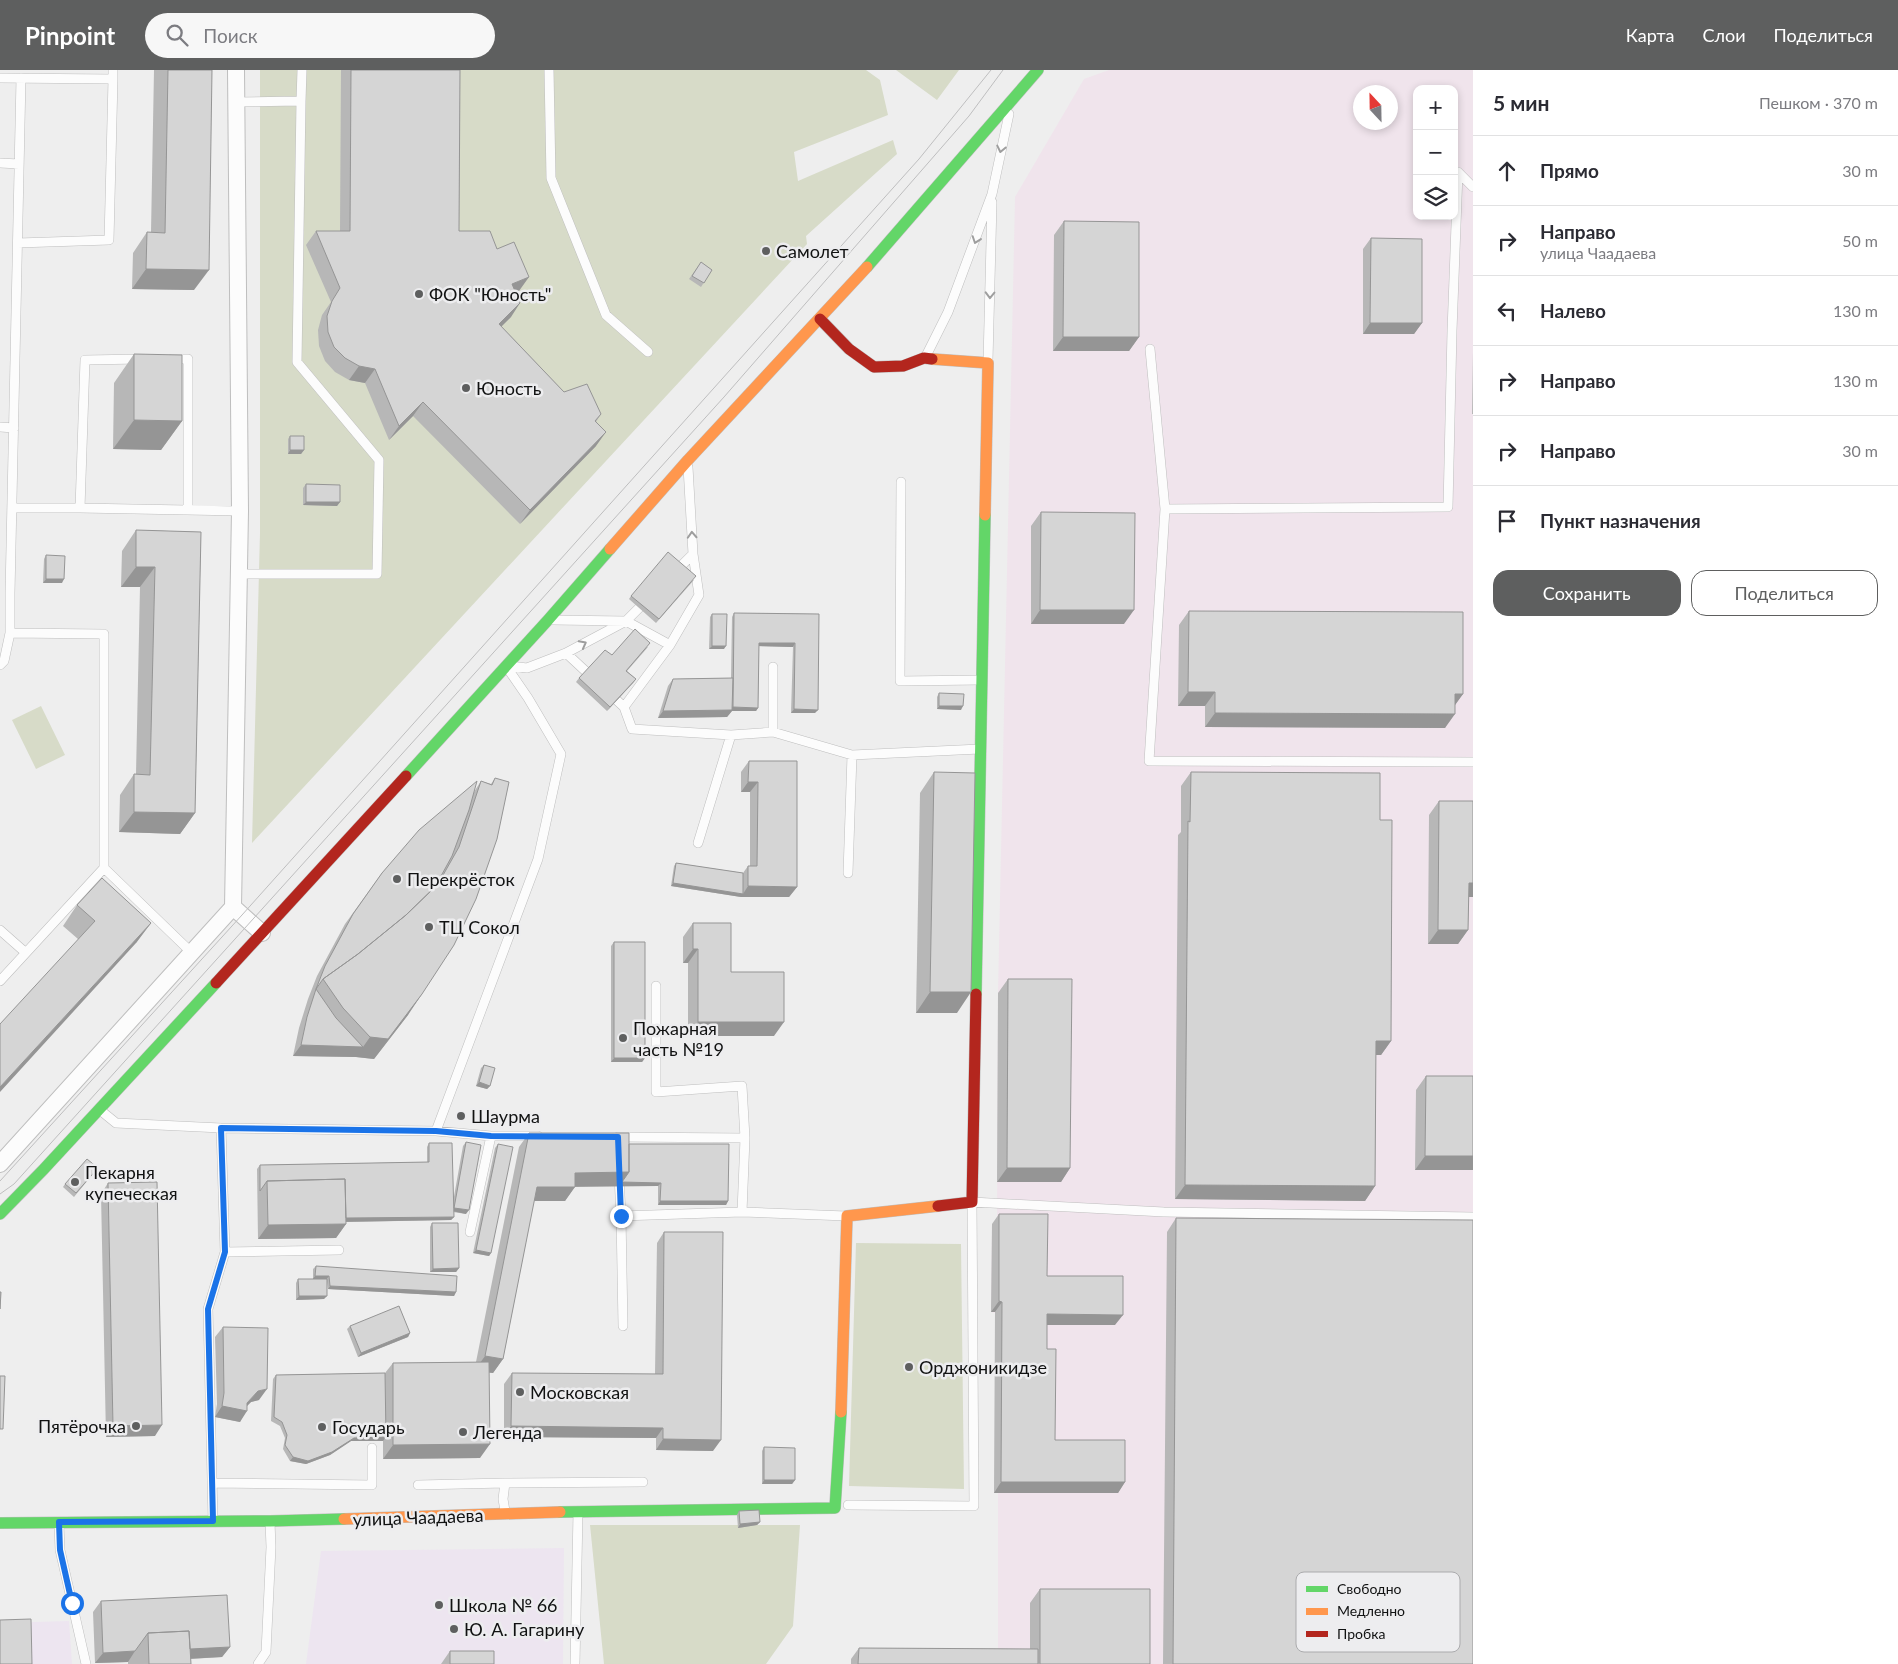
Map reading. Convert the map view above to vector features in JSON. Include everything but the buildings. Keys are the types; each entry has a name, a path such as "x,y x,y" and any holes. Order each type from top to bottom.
{"street":[{"path":"0,1164 233,907 240,511 236,70"},
{"path":"0,1214 262,933 548,620 688,460 820,319 1011,104 1038,70"},
{"path":"820,319 849,349 874,367 903,366 924,358 988,363 972,1202 846,1216"},
{"path":"233,907 262,933"},
{"name":"улица Чаадаева","path":"0,1523 270,1521 578,1511 835,1508 839,1462 846,1216"}],"lane":[{"path":"238,574 377,574 379,460 297,362 302,70"},
{"path":"549,70 551,178 606,315 648,352"},
{"path":"0,78 113,75 109,240 18,243"},
{"path":"0,666 4,661 10,633 5,593 12,508 21,78"},
{"path":"237,102 301,101"},
{"path":"924,358 948,312 992,194 1011,104"},
{"path":"0,163 19,164"},
{"path":"1165,509 1448,507 1458,172 1473,187"},
{"path":"988,363 992,194"},
{"path":"1150,349 1165,509 1149,761 1473,762"},
{"path":"80,508 85,360 188,359 188,510"},
{"path":"0,427 14,428"},
{"path":"624,708 670,645 699,595 693,554 688,460"},
{"path":"901,482 900,681 982,680"},
{"path":"12,508 240,511"},
{"path":"666,581 693,554"},
{"path":"505,665 526,668 566,653 626,621 653,594"},
{"path":"548,620 626,621 670,645"},
{"path":"0,981 104,868 104,634 10,633"},
{"path":"566,653 624,708 632,729 732,735 773,732 852,755 980,748"},
{"path":"436,1131 538,860 561,754 528,698 505,665"},
{"path":"773,667 773,732"},
{"path":"698,843 732,735"},
{"path":"848,874 852,755"},
{"path":"104,868 192,953"},
{"path":"0,930 26,953"},
{"path":"656,986 656,1092 742,1086 745,1138 742,1212"},
{"path":"98,1109 116,1122 221,1128 436,1131 491,1136 550,1136"},
{"path":"213,1521 208,1309 225,1252 221,1128"},
{"path":"470,1232 491,1136"},
{"path":"608,1137 745,1138"},
{"path":"618,1137 620,1148"},
{"path":"619,1167 623,1326"},
{"path":"848,1505 974,1506 972,1202 1164,1212 1473,1217"},
{"path":"621,1216 742,1212 846,1216"},
{"path":"225,1252 340,1250"},
{"path":"212,1483 372,1485 372,1448"},
{"path":"505,1482 503,1498 505,1514"},
{"path":"418,1485 505,1482 643,1482"},
{"path":"575,1664 578,1511"},
{"path":"258,1664 266,1652 271,1547 270,1521"},
{"path":"59,1522 60,1550 86,1664"}],"shaded area":[{"path":"1109,70 1473,70 1473,1664 851,1664 998,1659 995,1313 991,1312 992,1224 997,1224 998,993 1015,197 1084,79"},
{"name":"Школа № 66","path":"564,1548 563,1664 306,1664 321,1551"},
{"path":"69,1621 72,1664 0,1664 0,1623"}],"green space":[{"name":"Юность","path":"260,70 866,70 880,80 888,115 794,152 798,181 893,140 897,154 806,236 807,244 252,843 260,533"},
{"path":"896,70 959,70 937,100"},
{"path":"41,706 65,755 36,769 12,720"},
{"path":"856,1243 961,1244 964,1489 849,1486"},
{"path":"590,1525 800,1525 793,1626 766,1664 604,1664"}],"tram line":[{"path":"0,1181 242,915 919,159 991,70"},
{"path":"0,1194 14,1184 724,397 969,116 1003,70"}],"traffic: fast":[{"path":"867,267 1038,70"},
{"path":"976,994 985,515"},
{"path":"406,776 610,549"},
{"path":"0,1214 216,983"},
{"path":"560,1512 835,1508 841,1412"},
{"path":"0,1523 344,1519"}],"traffic: slow":[{"path":"610,549 688,460 867,267"},
{"path":"932,359 988,363 985,515"},
{"path":"841,1412 847,1216 938,1206"},
{"path":"344,1519 560,1512"}],"traffic: jam":[{"path":"820,319 849,349 874,367 903,366 924,358 932,359"},
{"path":"216,983 406,776"},
{"path":"938,1206 972,1202 976,994"}],"place":[{"name":"Самолет","path":"766,251"},
{"name":"ФОК \"Юность\"","path":"419,294"},
{"name":"Юность","path":"466,388"},
{"name":"Перекрёсток","path":"397,879"},
{"name":"ТЦ Сокол","path":"429,927"},
{"name":"Пожарная часть №19","path":"623,1038"},
{"name":"Шаурма","path":"461,1116"},
{"name":"Пекарня купеческая","path":"75,1182"},
{"name":"Орджоникидзе","path":"909,1367"},
{"name":"Московская","path":"520,1392"},
{"name":"Пятёрочка","path":"136,1426"},
{"name":"Государь","path":"322,1427"},
{"name":"Легенда","path":"463,1432"},
{"name":"Школа № 66","path":"439,1605"},
{"name":"Ю. А. Гагарину","path":"454,1629"}],"route":[{"path":"72,1603 60,1550 59,1522 213,1521 208,1309 225,1252 221,1128 436,1131 491,1136 618,1137 620,1148 619,1186 621,1216"}]}
